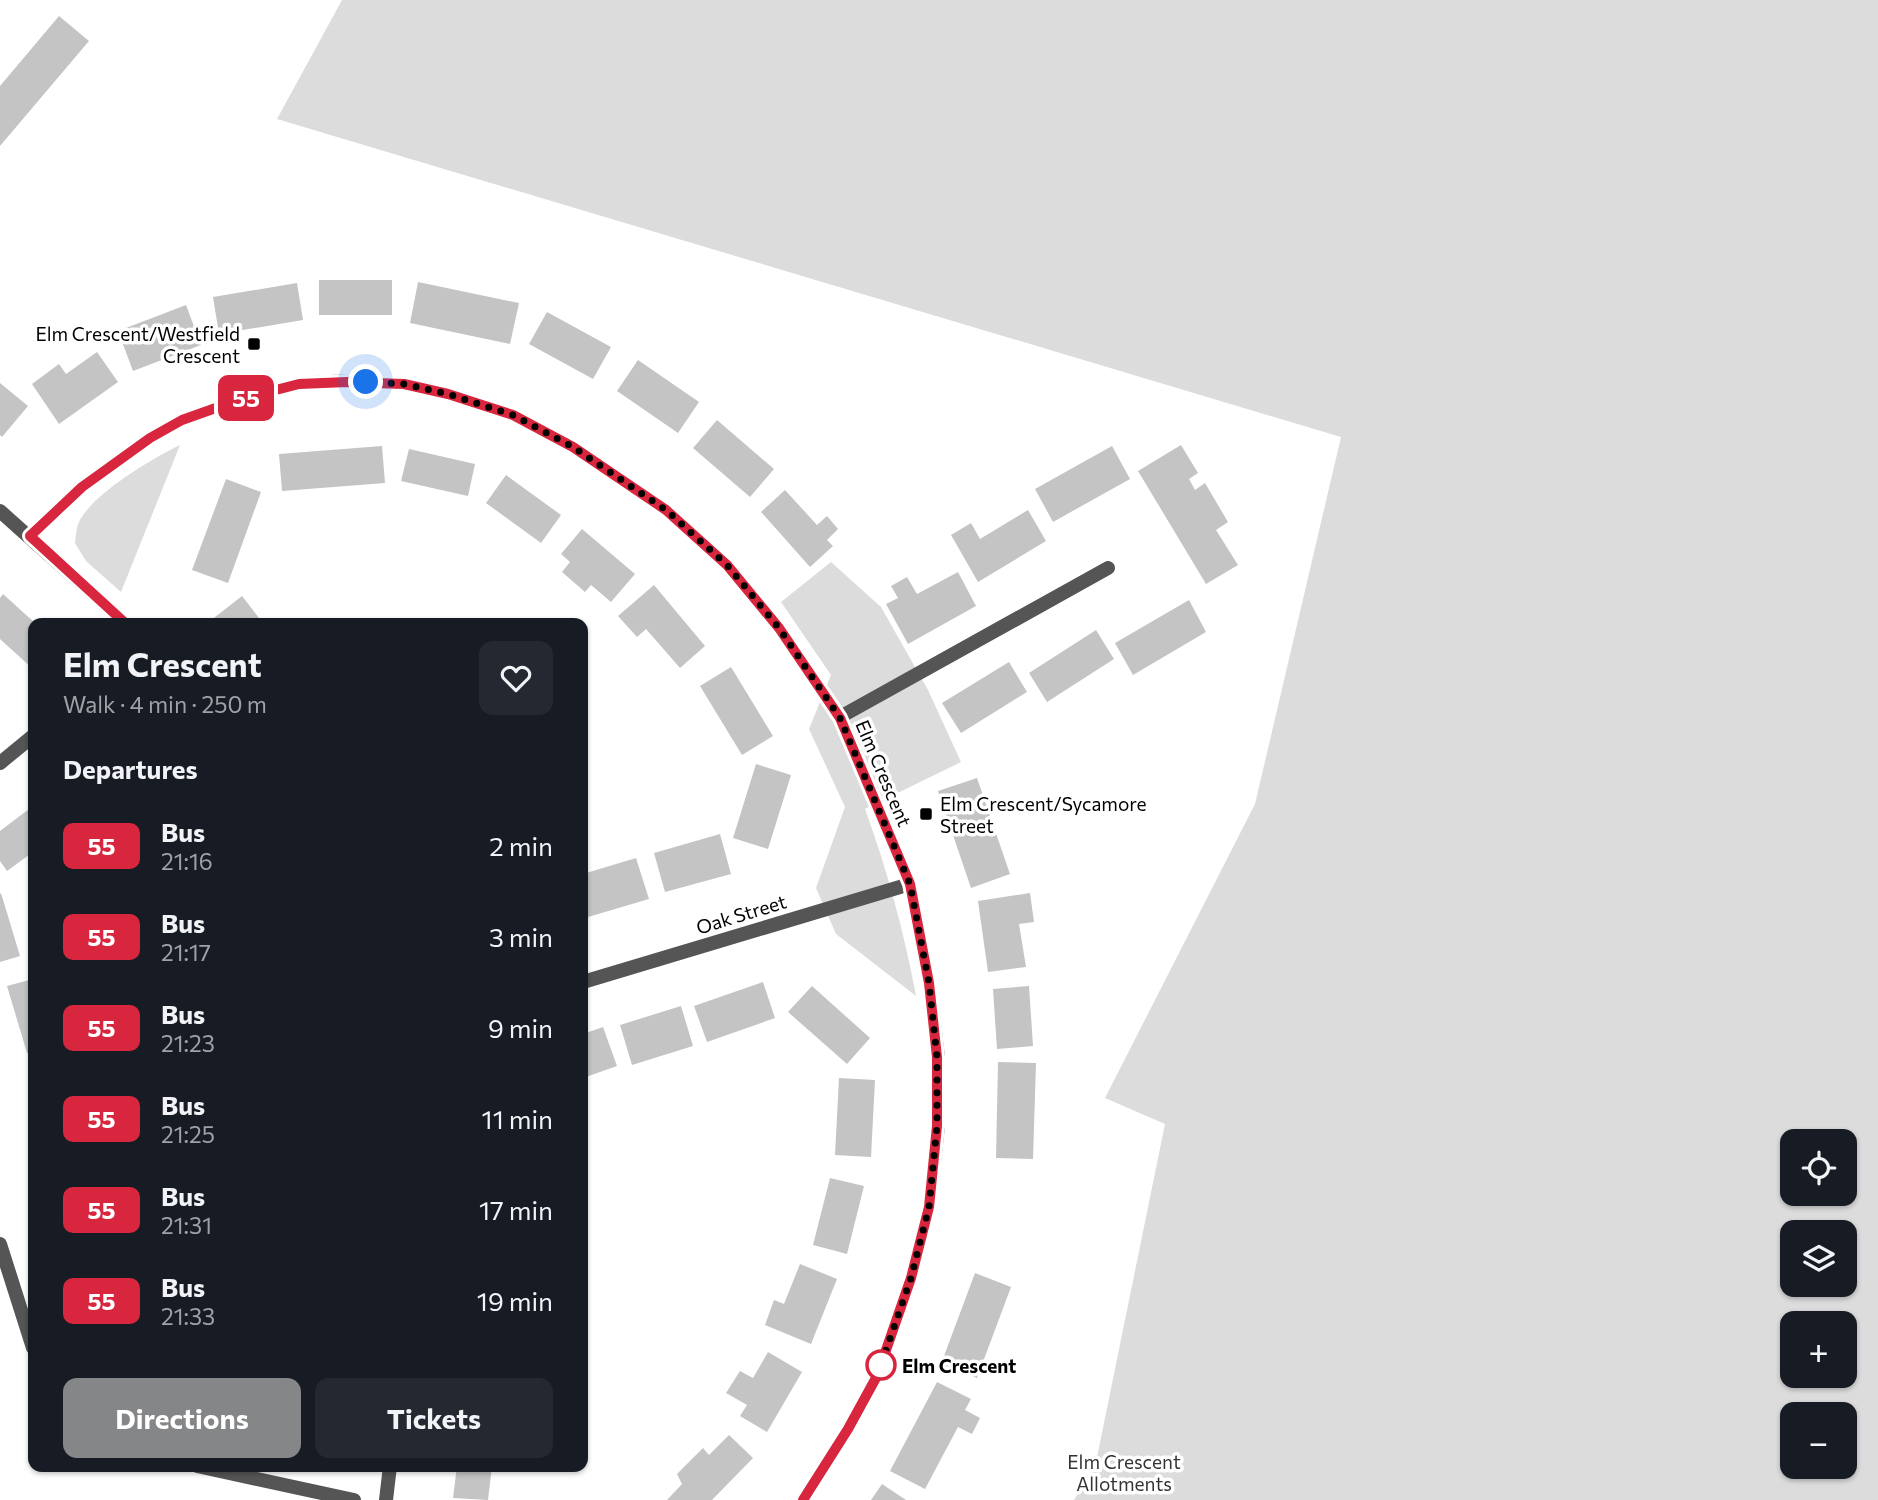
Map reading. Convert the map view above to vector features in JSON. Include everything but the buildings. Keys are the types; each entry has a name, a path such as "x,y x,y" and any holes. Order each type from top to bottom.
{"street":[{"name":"Elm Crescent","path":"30,536 82,487 150,438 182,420 241,399 299,384 404,384 448,394 513,415 573,447 666,510 727,565 779,628 840,718 910,884 929,983 937,1057 937,1126 929,1207 911,1278 877,1376 848,1429 803,1500"},
{"path":"0,510 120,618"},
{"path":"840,718 1108,568"},
{"path":"0,763 28,740"},
{"name":"Oak Street","path":"588,981 910,884"},
{"path":"0,1244 28,1332"},
{"path":"225,1472 354,1500"},
{"path":"387,1500 389,1472"}],"green space":[{"name":"Elm Crescent Allotments","path":"342,0 1878,0 1878,1500 1074,1500 1095,1467 1165,1124 1105,1098 1255,804 1341,437 277,119"},
{"path":"180,445 121,592 86,561 75,543 78,524 96,500 110,489"},
{"path":"831,562 881,607 928,690 961,762 865,809 894,901 916,996 836,934 816,888 845,807 809,729 831,675 781,602"}],"bus line":[{"name":"55","path":"120,618 30,536 82,487 150,438 182,420 241,399 299,384 347,382 404,384 448,394 513,415 573,447 666,510 727,565 779,628 840,718 910,884 929,983 937,1057 937,1126 929,1207 911,1278 877,1376 848,1429 803,1500"}],"place":[{"name":"Elm Crescent/Westfield Crescent","path":"254,344"},
{"name":"Elm Crescent/Sycamore Street","path":"926,814"},
{"name":"Elm Crescent","path":"881,1365"}],"route":[{"path":"366,382 404,384 448,394 513,415 573,447 666,510 727,565 779,628 840,718 910,884 929,983 937,1057 937,1126 929,1207 911,1278 877,1376 881,1365"}]}
